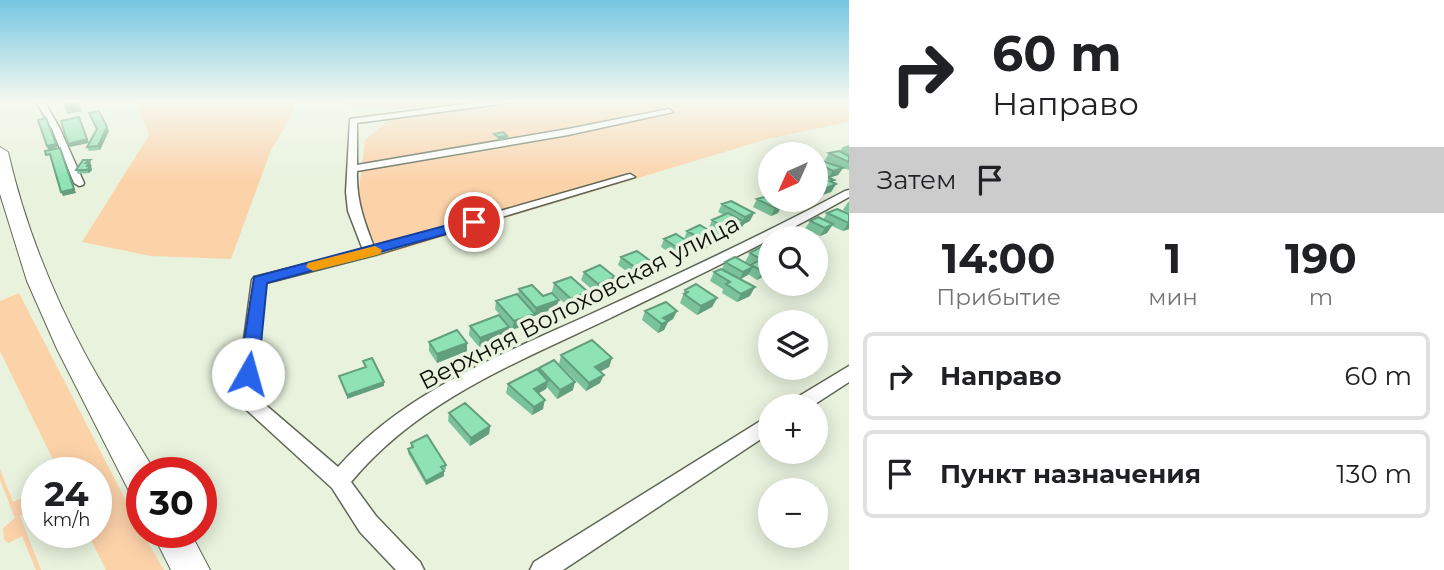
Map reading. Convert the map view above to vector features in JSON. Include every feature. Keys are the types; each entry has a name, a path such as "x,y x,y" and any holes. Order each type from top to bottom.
{"main road":[{"path":"0,152 13,211 41,285 81,373 128,457"},
{"path":"179,548 191,570"}],"street":[{"path":"55,128 79,183"},
{"path":"353,128 352,169 349,176 354,211 370,252"},
{"path":"352,169 590,128"},
{"path":"412,570 368,524 339,481 245,398 260,280 370,252 630,177"},
{"name":"Верхняя Волоховская улица","path":"339,481 359,454 405,417 488,369 706,266 849,192"},
{"path":"816,394 849,373"},
{"path":"542,570 758,431"}],"shaded area":[{"path":"146,128 284,128 271,150 231,259 151,256 82,242 149,135"},
{"path":"380,128 822,128 767,139 376,257 357,204 365,140"},
{"path":"19,293 103,457 52,457 0,351 0,301"},
{"path":"0,469 13,502 21,499 21,537 9,543 4,540 3,528 15,518 0,480"},
{"path":"112,474 126,501 126,548 151,548 164,570 106,570 95,548 112,548"},
{"path":"27,548 32,548 41,570 36,570"}],"building":[{"path":"41,128 50,128 56,144 47,146"},
{"path":"63,128 83,128 87,139 68,144"},
{"path":"107,128 98,146 87,147 97,129"},
{"path":"503,132 507,136 498,137 494,134"},
{"path":"60,148 74,189 61,192 50,154 46,155 45,151"},
{"path":"839,151 849,156 849,162 829,153"},
{"path":"83,160 90,160 86,163 90,166 87,170 76,170"},
{"path":"828,163 843,168 833,171 828,169"},
{"path":"828,177 834,180 830,181 836,184 828,188"},
{"path":"731,201 754,213 745,217 722,204"},
{"path":"837,209 849,214 849,223 827,213"},
{"path":"728,213 744,222 727,229 712,220"},
{"path":"818,217 833,224 821,226 810,221"},
{"path":"700,225 715,234 707,238 711,240 707,242 687,231"},
{"path":"676,234 693,245 681,250 664,239"},
{"path":"758,248 758,257 750,253"},
{"path":"637,251 656,265 640,271 621,257"},
{"path":"735,257 753,267 743,272 725,262"},
{"path":"600,265 615,277 598,284 584,272"},
{"path":"721,269 755,287 741,294 726,284 730,282 714,272"},
{"path":"571,277 588,292 571,299 554,283"},
{"path":"696,284 717,298 701,306 684,294 688,292 685,290"},
{"path":"532,285 543,296 552,293 559,300 536,308 519,289"},
{"path":"517,294 535,314 514,321 496,301"},
{"path":"666,302 677,311 663,318 668,321 662,324 645,311"},
{"path":"499,315 509,327 480,338 470,326"},
{"path":"457,330 467,343 437,354 429,342"},
{"path":"592,340 612,358 595,367 604,375 589,383 561,355"},
{"path":"372,358 384,382 347,395 339,376 366,367 363,361"},
{"path":"554,360 575,382 560,390 539,368"},
{"path":"537,369 548,381 534,389 545,400 534,407 508,384"},
{"path":"465,403 490,426 471,438 449,413"},
{"path":"427,435 446,465 441,467 444,471 426,481 408,449 413,447 411,443"}],"slow traffic":[{"path":"313,267 375,250"}],"route":[{"path":"248,374 260,280 474,222"}]}
